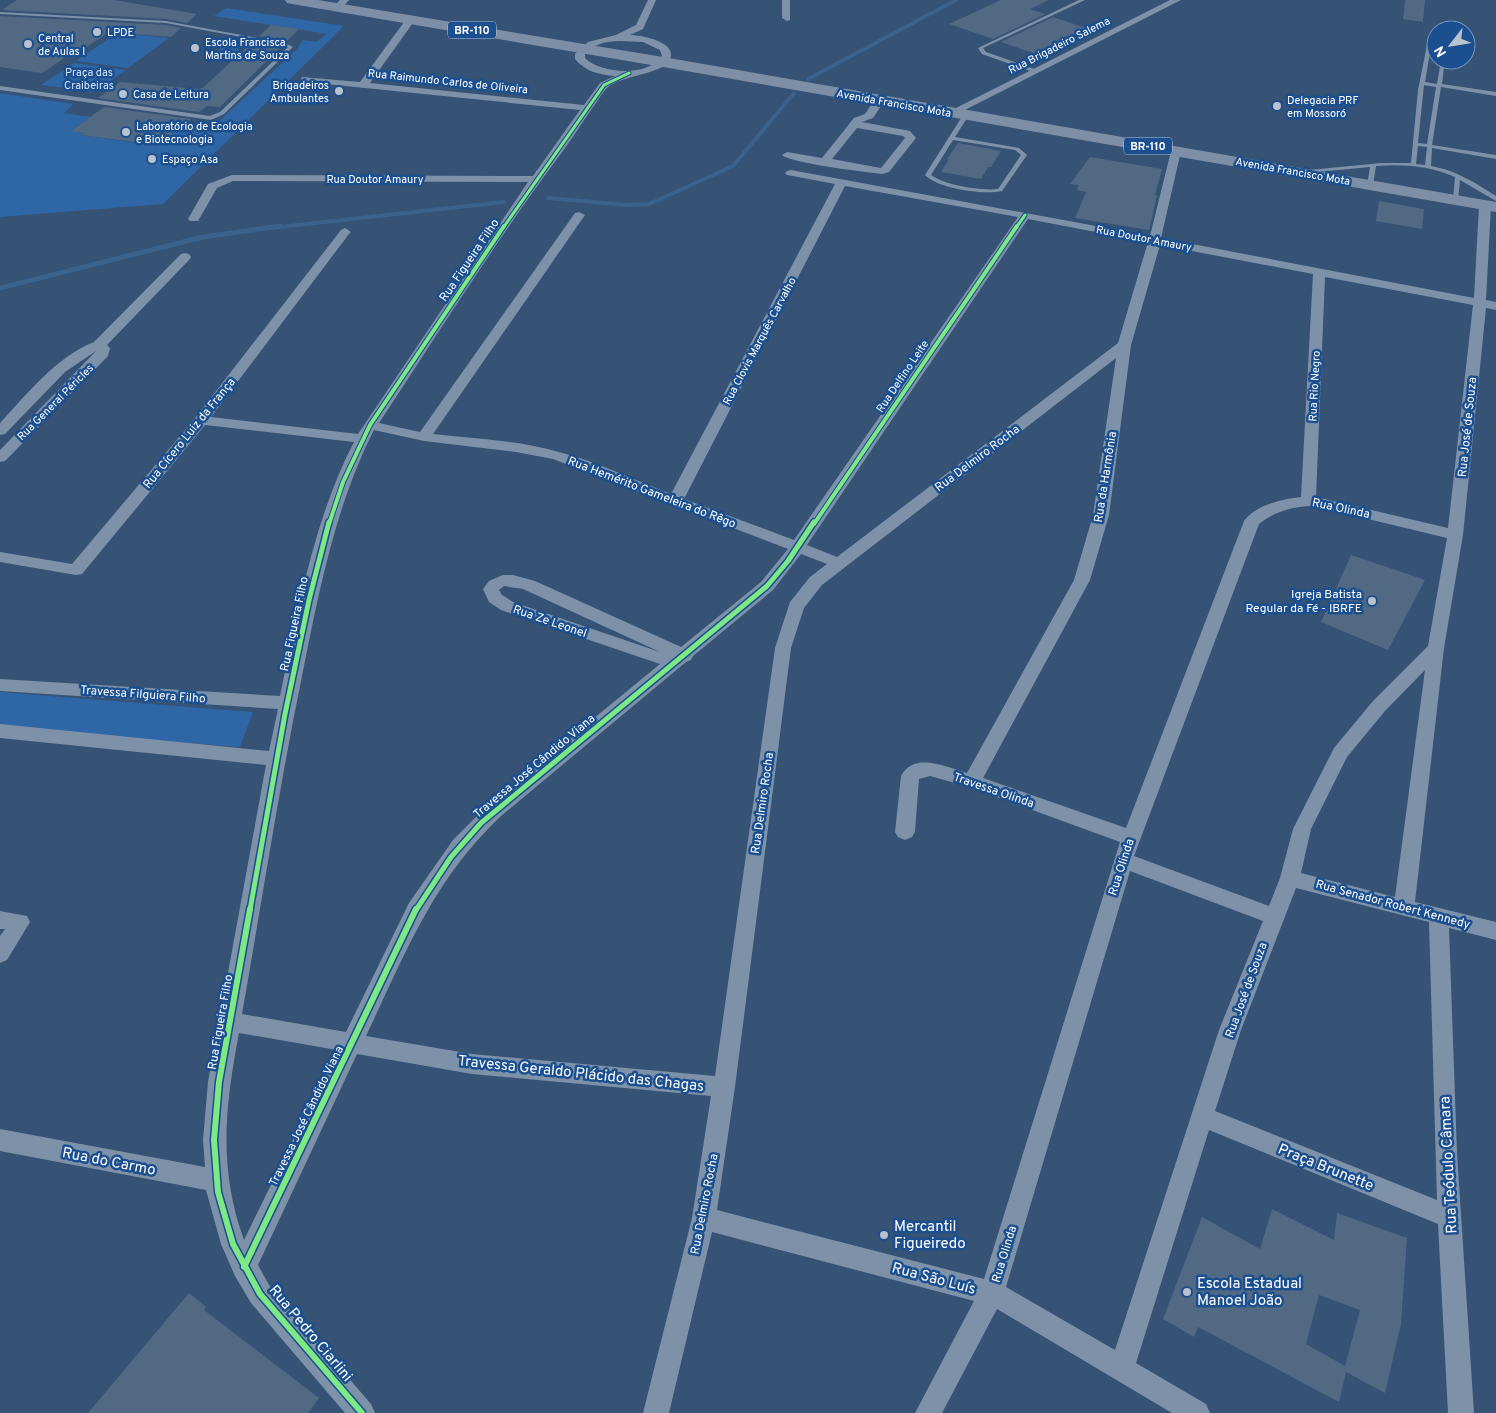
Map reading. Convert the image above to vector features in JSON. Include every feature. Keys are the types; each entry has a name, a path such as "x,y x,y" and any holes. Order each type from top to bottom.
{"main road":[{"name":"Avenida Francisco Mota","path":"292,0 341,4 410,20 663,62 1455,200 1492,203"}],"street":[{"path":"646,40 642,36 640,27 652,0"},
{"path":"786,0 787,18"},
{"name":"Rua Brigadeiro Salema","path":"959,114 1035,71 1177,0"},
{"path":"363,85 410,20"},
{"path":"611,39 646,40 662,47 666,52 663,62 650,69 601,78 580,59 580,54 590,44 611,39 640,27"},
{"name":"Rua Figueira Filho","path":"244,1267 233,1244 218,1192 214,1140 219,1082 287,703 318,556 332,511 353,456 366,432 536,179 588,108 601,78 629,73"},
{"name":"Rua Raimundo Carlos de Oliveira","path":"306,79 588,108"},
{"path":"824,162 858,120 869,116 880,100"},
{"path":"869,116 876,123 872,127"},
{"path":"787,155 878,172 885,170 910,136 906,133 855,124"},
{"name":"Rua da Harmônia","path":"972,781 1082,580 1101,515 1124,345 1155,240 1176,151"},
{"name":"Rua Doutor Amaury","path":"791,173 1024,215 1496,306"},
{"name":"Rua Doutor Amaury","path":"194,219 216,182 232,178 536,179"},
{"name":"Rua Clovis Marquês Carvalho","path":"675,501 842,182"},
{"name":"Rua José de Souza","path":"1404,908 1436,648 1455,535 1492,203"},
{"name":"Rua Delfino Leite","path":"797,548 1024,215"},
{"path":"424,437 579,216"},
{"name":"Rua Cícero Luiz da França","path":"0,557 76,570 201,420 345,232"},
{"name":"Rua General Péricles","path":"0,431 67,363 86,349 99,345 185,257"},
{"name":"Rua Rio Negro","path":"1308,501 1319,272"},
{"name":"Rua General Péricles","path":"0,458 103,354 104,348 99,345"},
{"name":"Rua Delmiro Rocha","path":"656,1413 704,1218 724,1086 782,648 796,606 816,581 1124,345"},
{"name":"Rua Hemérito Gameleira do Rêgo","path":"201,420 424,437 516,448 555,455 583,464 839,563"},
{"name":"Rua Olinda","path":"928,1413 992,1293 1130,838 1252,521 1263,512 1277,507 1294,501 1308,501 1455,535"},
{"name":"Travessa José Cândido Viana","path":"244,1267 416,909 446,860 469,833 767,586 797,548"},
{"name":"Rua Ze Leonel","path":"502,580 514,580 529,585 680,659 507,606 495,598 491,589 502,580"},
{"name":"Rua José de Souza","path":"1122,1368 1230,1030 1290,878 1302,829 1340,753 1379,706 1436,648"},
{"name":"Travessa Filguiera Filho","path":"0,685 287,703"},
{"path":"0,731 276,759"},
{"name":"Travessa Olinda","path":"905,832 910,776 918,770 930,769 972,781 1130,838"},
{"path":"1123,860 1274,916"},
{"name":"Rua Senador Robert Kennedy","path":"1290,878 1496,931"},
{"name":"Rua Teódulo Câmara","path":"1439,916 1446,1153 1461,1413"},
{"path":"0,920 20,922 0,954"},
{"name":"Travessa Geraldo Plácido das Chagas","path":"231,1022 472,1064 724,1086"},
{"name":"Praça Brunette","path":"1203,1117 1450,1217"},
{"name":"Rua do Carmo","path":"0,1140 218,1181"},
{"name":"Rua São Luís","path":"704,1218 992,1293 1197,1413"},
{"name":"Rua Pedro Ciarlini","path":"244,1267 260,1294 361,1413"}],"lane":[{"path":"1035,71 984,53 980,48 1083,0"},
{"path":"0,12 166,22 285,44 291,47 222,113 211,118 0,88"},
{"path":"1413,166 1422,80 1426,60"},
{"path":"1428,168 1442,70"},
{"path":"1422,80 1496,94"},
{"path":"1440,83 1496,90"},
{"path":"953,138 1017,149 1024,155 1000,190 995,192 936,181 928,175 953,138 959,114"},
{"path":"1416,142 1496,157"},
{"path":"1488,154 1496,153"},
{"path":"1370,185 1373,166"},
{"path":"1302,173 1373,166 1428,168 1458,177 1492,203"},
{"path":"1455,200 1458,177"}],"green space":[{"path":"226,8 344,26 216,152 213,152 215,153 163,204 0,217 0,93 73,104 64,113 104,119 96,124 83,122 72,130 84,133 81,135 158,146 162,142 170,143 178,137 169,136 186,123 214,126 296,50 303,40 316,42 327,34 214,16"},
{"path":"117,33 169,38 128,68 76,61"},
{"path":"213,40 244,44 230,57 212,56 225,45 209,43"},
{"name":"Praça das Craibeiras","path":"74,63 126,70 94,92 41,85"},
{"path":"0,692 253,712 240,747 0,729"}],"building":[{"path":"17,0 114,0 197,14 187,23 166,19 2,10"},
{"path":"1001,0 1049,0 1030,9 1045,14 993,39 949,24"},
{"path":"1405,0 1425,0 1423,22 1403,19"},
{"path":"0,16 166,25 181,28 171,37 109,32 74,56 69,55 42,73 0,67"},
{"path":"1053,17 1092,30 1042,56 1001,42"},
{"path":"271,25 299,29 286,42 259,36"},
{"path":"253,41 282,46 220,107 207,106 199,112 98,98 120,82 199,89 204,87"},
{"path":"104,107 191,119 158,145 81,135 84,133 71,131"},
{"path":"958,143 1001,151 981,179 941,172"},
{"path":"1090,157 1162,169 1149,230 1075,218 1086,192 1077,190 1079,185 1070,184"},
{"path":"1379,201 1424,209 1422,229 1376,221"},
{"name":"Igreja Batista Regular da Fé - IBRFE","path":"1351,555 1425,580 1388,650 1321,622"},
{"path":"1272,1209 1334,1240 1337,1213 1407,1238 1401,1324 1385,1393 1346,1372 1339,1402 1198,1327 1194,1337 1163,1319 1202,1217 1260,1249","holes":["1319,1295 1360,1310 1345,1366 1306,1344"]},
{"path":"189,1293 206,1307 204,1310 319,1398 308,1413 88,1413"}],"waterway":[{"path":"808,79 956,0"},
{"path":"548,198 626,205 649,204 733,166 794,93"},
{"path":"271,228 504,202"},
{"path":"0,288 203,237 280,226"}],"cycle path":[{"path":"362,1413 260,1294 233,1244 218,1192 214,1140 219,1082 285,714 309,600 324,540 343,482 370,425 570,131 604,85 629,73"},
{"path":"244,1267 416,909 451,857 470,834 494,811 767,586 788,561 1025,215"}],"place":[{"name":"LPDE","path":"97,32"},
{"name":"Central de Aulas I","path":"28,44"},
{"name":"Escola Francisca Martins de Souza","path":"195,48"},
{"name":"Brigadeiros Ambulantes","path":"339,91"},
{"name":"Casa de Leitura","path":"123,94"},
{"name":"Delegacia PRF em Mossoró","path":"1277,106"},
{"name":"Laboratório de Ecologia e Biotecnologia","path":"126,132"},
{"name":"Espaço Asa","path":"152,159"},
{"name":"Igreja Batista Regular da Fé - IBRFE","path":"1372,601"},
{"name":"Mercantil Figueiredo","path":"884,1235"},
{"name":"Escola Estadual Manoel João","path":"1187,1292"}]}
